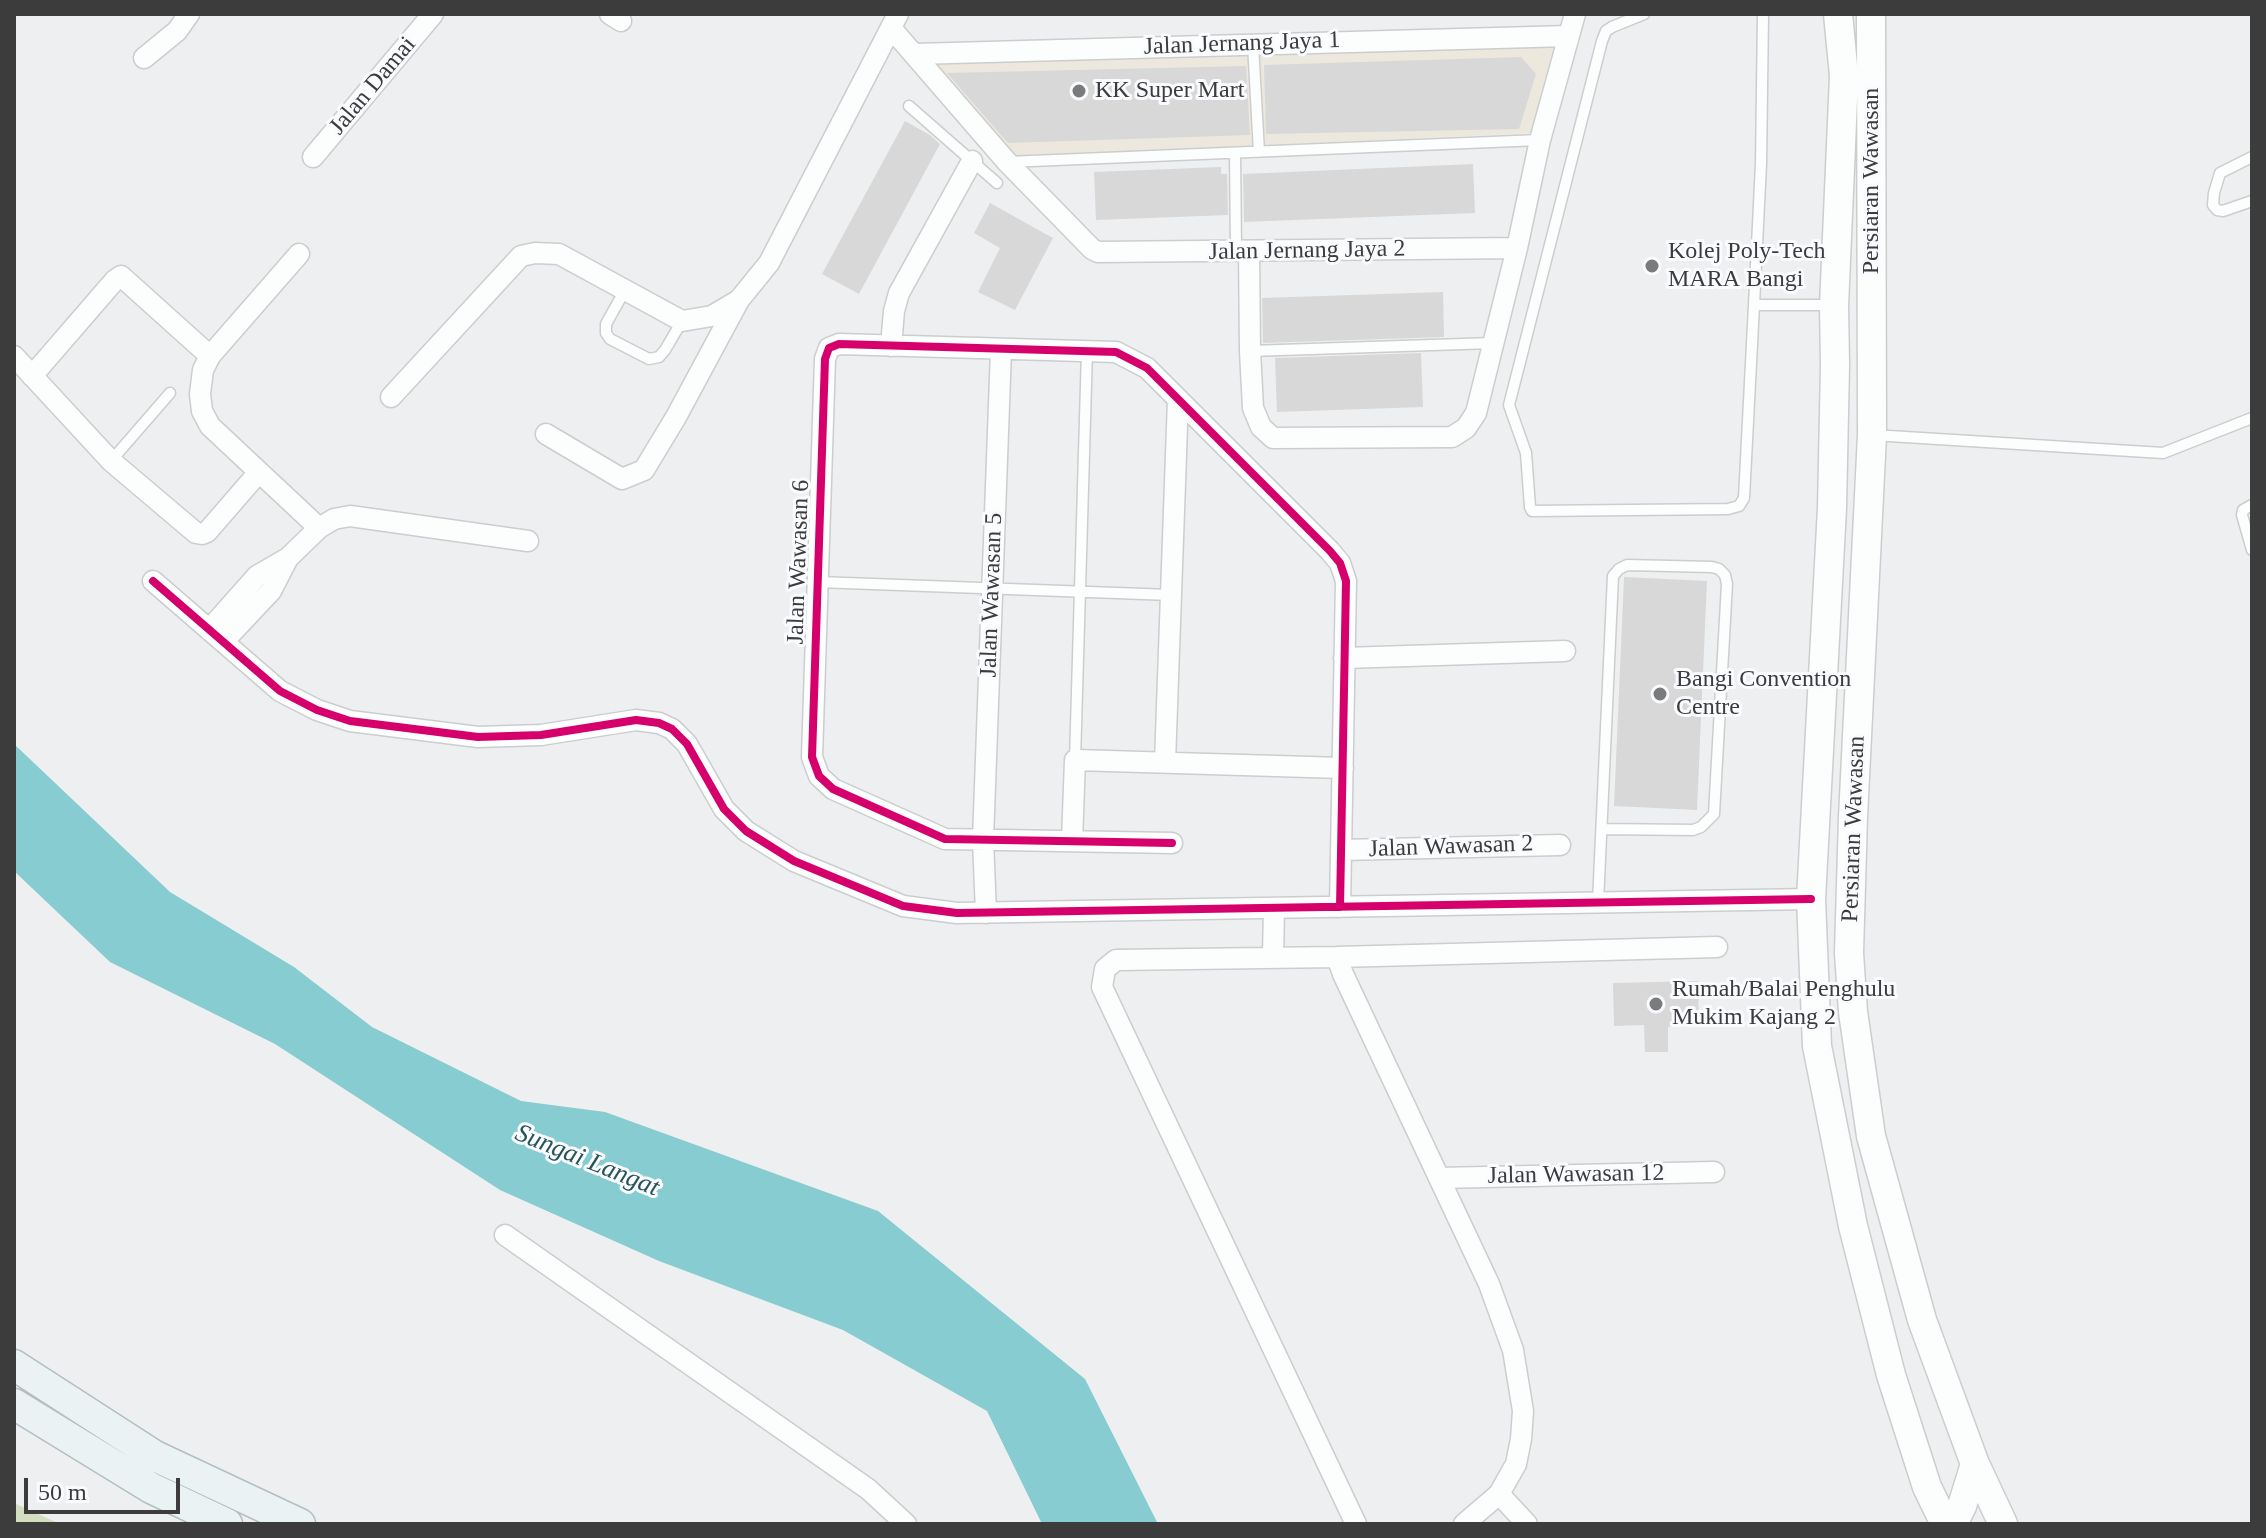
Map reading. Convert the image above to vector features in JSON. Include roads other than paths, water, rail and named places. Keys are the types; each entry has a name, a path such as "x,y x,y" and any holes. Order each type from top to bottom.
{"main road":[{"name":"Persiaran Wawasan","path":"1838,14 1844,76 1834,306 1832,508 1811,899 1817,1046 1853,1226 1891,1375 1927,1487 1945,1524"},
{"name":"Persiaran Wawasan","path":"1871,14 1872,435 1853,817 1849,953 1853,1012 1871,1136 1922,1320 1975,1464 2003,1524"},
{"path":"1832,508 1850,460 1872,435 1845,395 1835,365"},
{"path":"1849,953 1834,920 1811,899 1839,869 1853,817"},
{"path":"14,1365 155,1456 300,1524"},
{"path":"14,1404 151,1488 227,1524"},
{"path":"1953,1524 1975,1464"}],"street":[{"path":"144,58 177,31 189,14"},
{"name":"Jalan Damai","path":"313,157 433,14"},
{"path":"1243,251 1253,408 1261,427 1273,438 1452,437 1466,428 1476,413 1540,140 1575,14"},
{"path":"895,21 915,54 1007,162"},
{"path":"546,434 622,479 644,470 739,300 769,263 895,21"},
{"name":"Jalan Jernang Jaya 1","path":"915,54 1569,36"},
{"path":"972,161 899,293 891,346 1116,352 1147,368 1340,563 1346,581 1340,907"},
{"name":"Jalan Jernang Jaya 2","path":"1007,162 1098,252 1517,248"},
{"path":"299,254 210,356 203,370 200,394 202,411 210,426 319,528"},
{"path":"391,397 521,256 559,254 682,321 712,316 739,300"},
{"path":"32,376 121,276 210,356"},
{"name":"Jalan Wawasan 6","path":"891,346 839,344 829,348 825,359 812,757 819,776 833,789 945,839 983,840"},
{"name":"Jalan Wawasan 5","path":"986,913 983,840 1001,350"},
{"path":"14,356 111,461 196,533 207,532 259,472"},
{"path":"1165,762 1178,399"},
{"path":"216,636 271,591 288,558 319,528 334,519 350,516 528,541"},
{"path":"153,581 280,691 317,710 350,721 478,737 541,735 636,720 659,723 672,729 687,744 724,809 746,831 794,861 903,906 957,913 986,913 1811,899"},
{"path":"1344,658 1565,651"},
{"path":"1072,841 1075,760 1343,768"},
{"path":"983,840 1172,843"},
{"name":"Jalan Wawasan 2","path":"1341,850 1560,845"},
{"path":"1273,956 1274,909"},
{"path":"1356,1524 1102,987 1105,969 1116,960 1717,947"},
{"path":"1337,957 1489,1284 1513,1350 1523,1411 1516,1464 1499,1494 1464,1524"},
{"name":"Jalan Wawasan 12","path":"1439,1178 1714,1172"},
{"path":"505,1235 868,1489 906,1524"},
{"path":"1499,1494 1527,1524"}],"lane":[{"path":"1644,14 1612,27 1606,31 1602,41 1509,405 1526,453 1532,511 1728,509 1739,506 1744,498 1761,164 1763,14"},
{"path":"1253,44 1259,152"},
{"path":"909,106 997,183"},
{"path":"1007,162 1540,140"},
{"path":"1235,153 1243,251"},
{"path":"2252,157 2220,173 2213,205 2223,211 2252,201"},
{"path":"625,290 606,324 610,339 649,359 659,357 682,321"},
{"path":"1754,305 1834,306"},
{"path":"1250,351 1493,343"},
{"path":"1075,760 1087,351"},
{"path":"111,461 170,393"},
{"path":"1872,435 2163,453 2252,418"},
{"path":"2252,505 2243,510 2242,515 2252,550"},
{"path":"1598,902 1613,576 1627,565 1719,569 1725,575 1727,584 1714,814 1701,827 1693,830 1603,829"},
{"path":"818,582 1171,595"}],"water":[{"name":"Sungai Langat","path":"14,744 170,892 294,967 372,1027 521,1101 605,1112 878,1211 1085,1379 1158,1524 1042,1524 987,1411 843,1330 659,1261 500,1190 275,1044 110,962 14,871"}],"place":[{"name":"KK Super Mart","path":"1079,91"},
{"name":"Kolej Poly-Tech MARA Bangi","path":"1652,266"},
{"name":"Bangi Convention Centre","path":"1660,694"},
{"name":"Rumah/Balai Penghulu Mukim Kajang 2","path":"1656,1004"}]}
